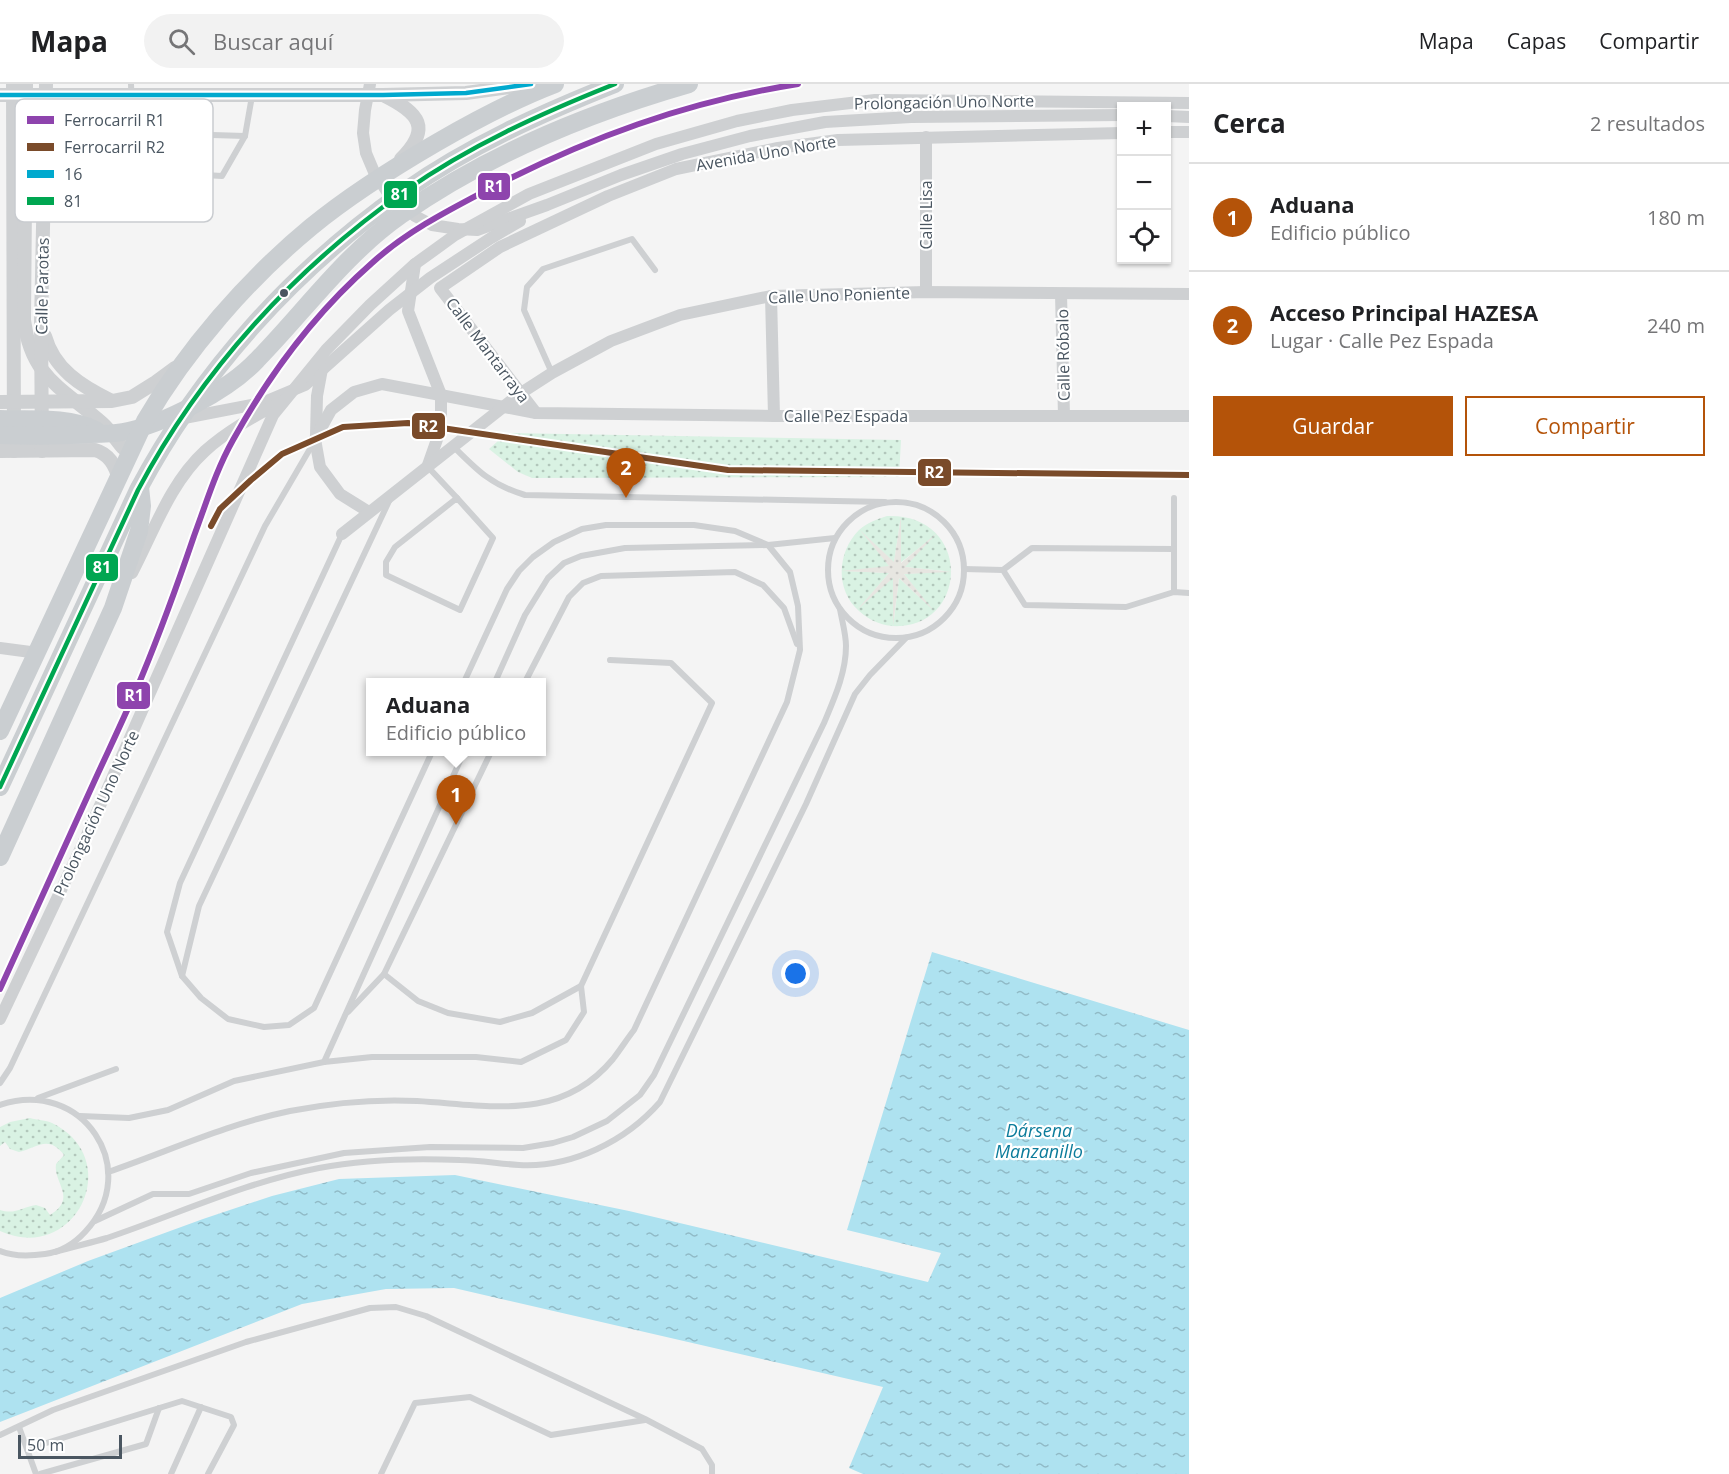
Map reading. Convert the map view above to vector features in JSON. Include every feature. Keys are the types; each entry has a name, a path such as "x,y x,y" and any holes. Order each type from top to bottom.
{"main road":[{"path":"0,731 145,421 184,361 230,307 311,227 387,171 475,120 528,94 555,84"},
{"path":"0,787 154,458 197,393 239,341 287,290 336,244 406,190 447,164 548,110 615,84"},
{"path":"0,435 65,436 122,432 157,422 231,382 256,362 334,272 400,216 474,171 531,142 597,114 689,84"},
{"path":"0,419 62,420 88,426 104,434 123,448 135,469 142,506 139,531 113,609 0,857"}],"street":[{"path":"26,84 26,99"},
{"path":"370,84 363,133 366,153 374,172 388,193 400,206 432,225 477,230 682,154 750,136 825,122 911,117 1117,116"},
{"path":"8,91 46,89 82,95 131,90 252,95 285,90 384,89 466,93 531,84"},
{"path":"384,89 417,118 418,133 414,146 387,171"},
{"name":"Calle Parotas","path":"7,451 8,91"},
{"name":"Prolongación Uno Norte","path":"0,1019 87,835 273,415 326,350 369,305 415,264 455,235 530,194 656,144 792,110 875,100 1189,103"},
{"path":"1171,116 1189,117"},
{"path":"1171,132 1189,132"},
{"name":"Avenida Uno Norte","path":"440,288 500,247 608,196 676,169 778,148 838,140 1117,133"},
{"name":"Calle Lisa","path":"926,137 926,292"},
{"path":"113,609 180,480 198,458 235,428 293,395 389,310 430,278 547,205"},
{"path":"25,222 24,320 26,338 32,355 43,373 104,424 123,448"},
{"name":"Calle Parotas","path":"42,452 41,324 44,222"},
{"path":"415,264 408,311 441,395 441,428 428,466"},
{"name":"Calle Mantarraya","path":"440,288 536,413"},
{"name":"Calle Uno Poniente","path":"342,534 521,393 552,373 611,341 680,315 771,296 926,292 1189,294"},
{"name":"Calle Róbalo","path":"1061,294 1064,416"},
{"path":"771,296 774,416"},
{"path":"41,324 48,348 57,362 79,383 112,401"},
{"path":"326,350 317,396 315,439 320,467 340,494 369,512"},
{"path":"7,402 112,401 132,397 184,361"},
{"path":"315,439 331,410 354,392 382,384 441,395"},
{"path":"157,422 262,402 305,385"},
{"name":"Calle Pez Espada","path":"441,395 536,413 774,416 1189,416"},
{"path":"7,451 95,450 102,452 112,462 119,478"},
{"path":"0,648 38,653"}],"lane":[{"path":"82,95 82,99"},
{"path":"213,175 222,176 244,136 252,95"},
{"path":"213,135 244,136"},
{"path":"552,373 524,310 527,288 543,269 632,239 655,270"},
{"path":"0,1083 10,1068 265,526 315,439"},
{"path":"453,446 485,476 505,489 525,495 906,501 927,508 944,520 957,538 964,558 964,580 958,600 945,618 927,631 906,638 887,638 869,633 852,623 840,609 831,593 828,574 829,556 835,538 848,521 865,509 885,502"},
{"path":"428,466 457,498 493,538 460,610 386,575 386,562 395,547 457,498"},
{"path":"182,976 199,906 393,493"},
{"path":"1174,498 1174,592"},
{"path":"108,1172 228,1127 290,1111 370,1102 417,1101 478,1107 515,1107 551,1102 585,1085 612,1061 634,1030 788,702 800,650 798,606 790,572 768,545 735,531 694,525 606,525 582,529 554,542 533,557 519,571 507,589 466,678"},
{"path":"342,534 180,883 167,932 182,976 201,998 228,1018 264,1027 289,1025 314,1008 430,756"},
{"path":"497,678 525,615 548,578 564,563 582,556 625,548 768,545 835,538"},
{"path":"964,569 1003,570 1032,548 1174,549"},
{"path":"1003,570 1025,605 1126,607 1174,592 1189,593"},
{"path":"527,678 569,597 583,583 601,576 735,572 763,585 784,608 800,650"},
{"path":"95,1221 153,1194 189,1194 251,1173 344,1153 429,1147 538,1147 573,1137 607,1121 623,1110 640,1095 654,1075 824,723 840,684 844,664 846,646 840,609"},
{"path":"1,1253 29,1257 55,1252 107,1238 238,1189 321,1168 425,1159 467,1160 521,1166 542,1164 585,1154 637,1126 660,1102 806,804 855,694 906,638"},
{"path":"80,1116 129,1118 168,1110 234,1081 324,1062 372,1057 476,1057 521,1062 566,1040 584,1012 581,986 712,703 671,663 610,660"},
{"path":"324,1062 462,756"},
{"path":"344,1018 384,974 490,756"},
{"path":"384,974 418,1001 448,1013 500,1022 532,1013 581,986"},
{"path":"38,1099 116,1069"},
{"path":"0,1105 15,1100 38,1099 61,1104 80,1116 95,1132 104,1151 108,1172 106,1198 95,1221 77,1240 55,1252"},
{"path":"0,1435 53,1410 246,1342 370,1308 396,1307 426,1316 645,1419 702,1449 712,1465 712,1474"},
{"path":"381,1474 415,1403 470,1397 550,1435 645,1419"},
{"path":"27,1449 182,1401 231,1417 234,1425 208,1474"},
{"path":"171,1474 201,1407"},
{"path":"40,1474 147,1444 159,1408"},
{"path":"19,1427 36,1474"}],"green space":[{"path":"507,433 901,440 899,477 532,478 518,472 489,449"},
{"path":"887,516 914,520 934,531 946,548 951,568 949,588 940,606 924,620 901,626 878,623 864,615 851,602 843,582 843,560 852,539 859,530 872,521","holes":["900,522 900,563 932,538 904,567 945,571 904,574 929,606 899,578 894,619 893,577 862,605 889,573 847,571 890,567 864,534 894,563"]},
{"path":"30,1118 52,1123 74,1139 86,1160 88,1182 82,1203 69,1221 51,1234 27,1238 0,1231 0,1210 14,1211 36,1205 45,1208 50,1215 58,1209 63,1196 56,1164 64,1155 53,1145 42,1144 19,1152 10,1149 5,1142 0,1146 0,1127 10,1122"}],"sand":[{"path":"901,516 901,563 937,533 905,567 952,572 904,574 934,611 899,578 893,626 893,578 857,610 889,573 841,571 889,566 860,530 894,562"}],"water":[{"name":"Dársena Manzanillo","path":"932,952 1189,1030 1189,1474 863,1474 849,1468 883,1387 454,1288 386,1289 302,1304 0,1422 0,1298 88,1261 203,1219 272,1196 339,1179 455,1175 629,1211 928,1282 941,1253 847,1230"}],"rail line":[{"name":"R1","path":"0,989 142,676 221,463 262,391 295,345 331,302 399,241 442,214 525,171 638,124 716,101 798,84"},
{"name":"R2","path":"211,526 220,509 282,454 343,427 408,423 728,470 1189,475"}],"transit line":[{"name":"16","path":"0,95 383,95 466,93 531,84"},
{"name":"81","path":"0,787 138,490 163,446 191,404 221,363 254,325 326,253 405,191 480,145 615,84"}],"place":[{"name":"Acceso Principal HAZESA","path":"626,498"},
{"name":"Aduana","path":"456,825"}]}
